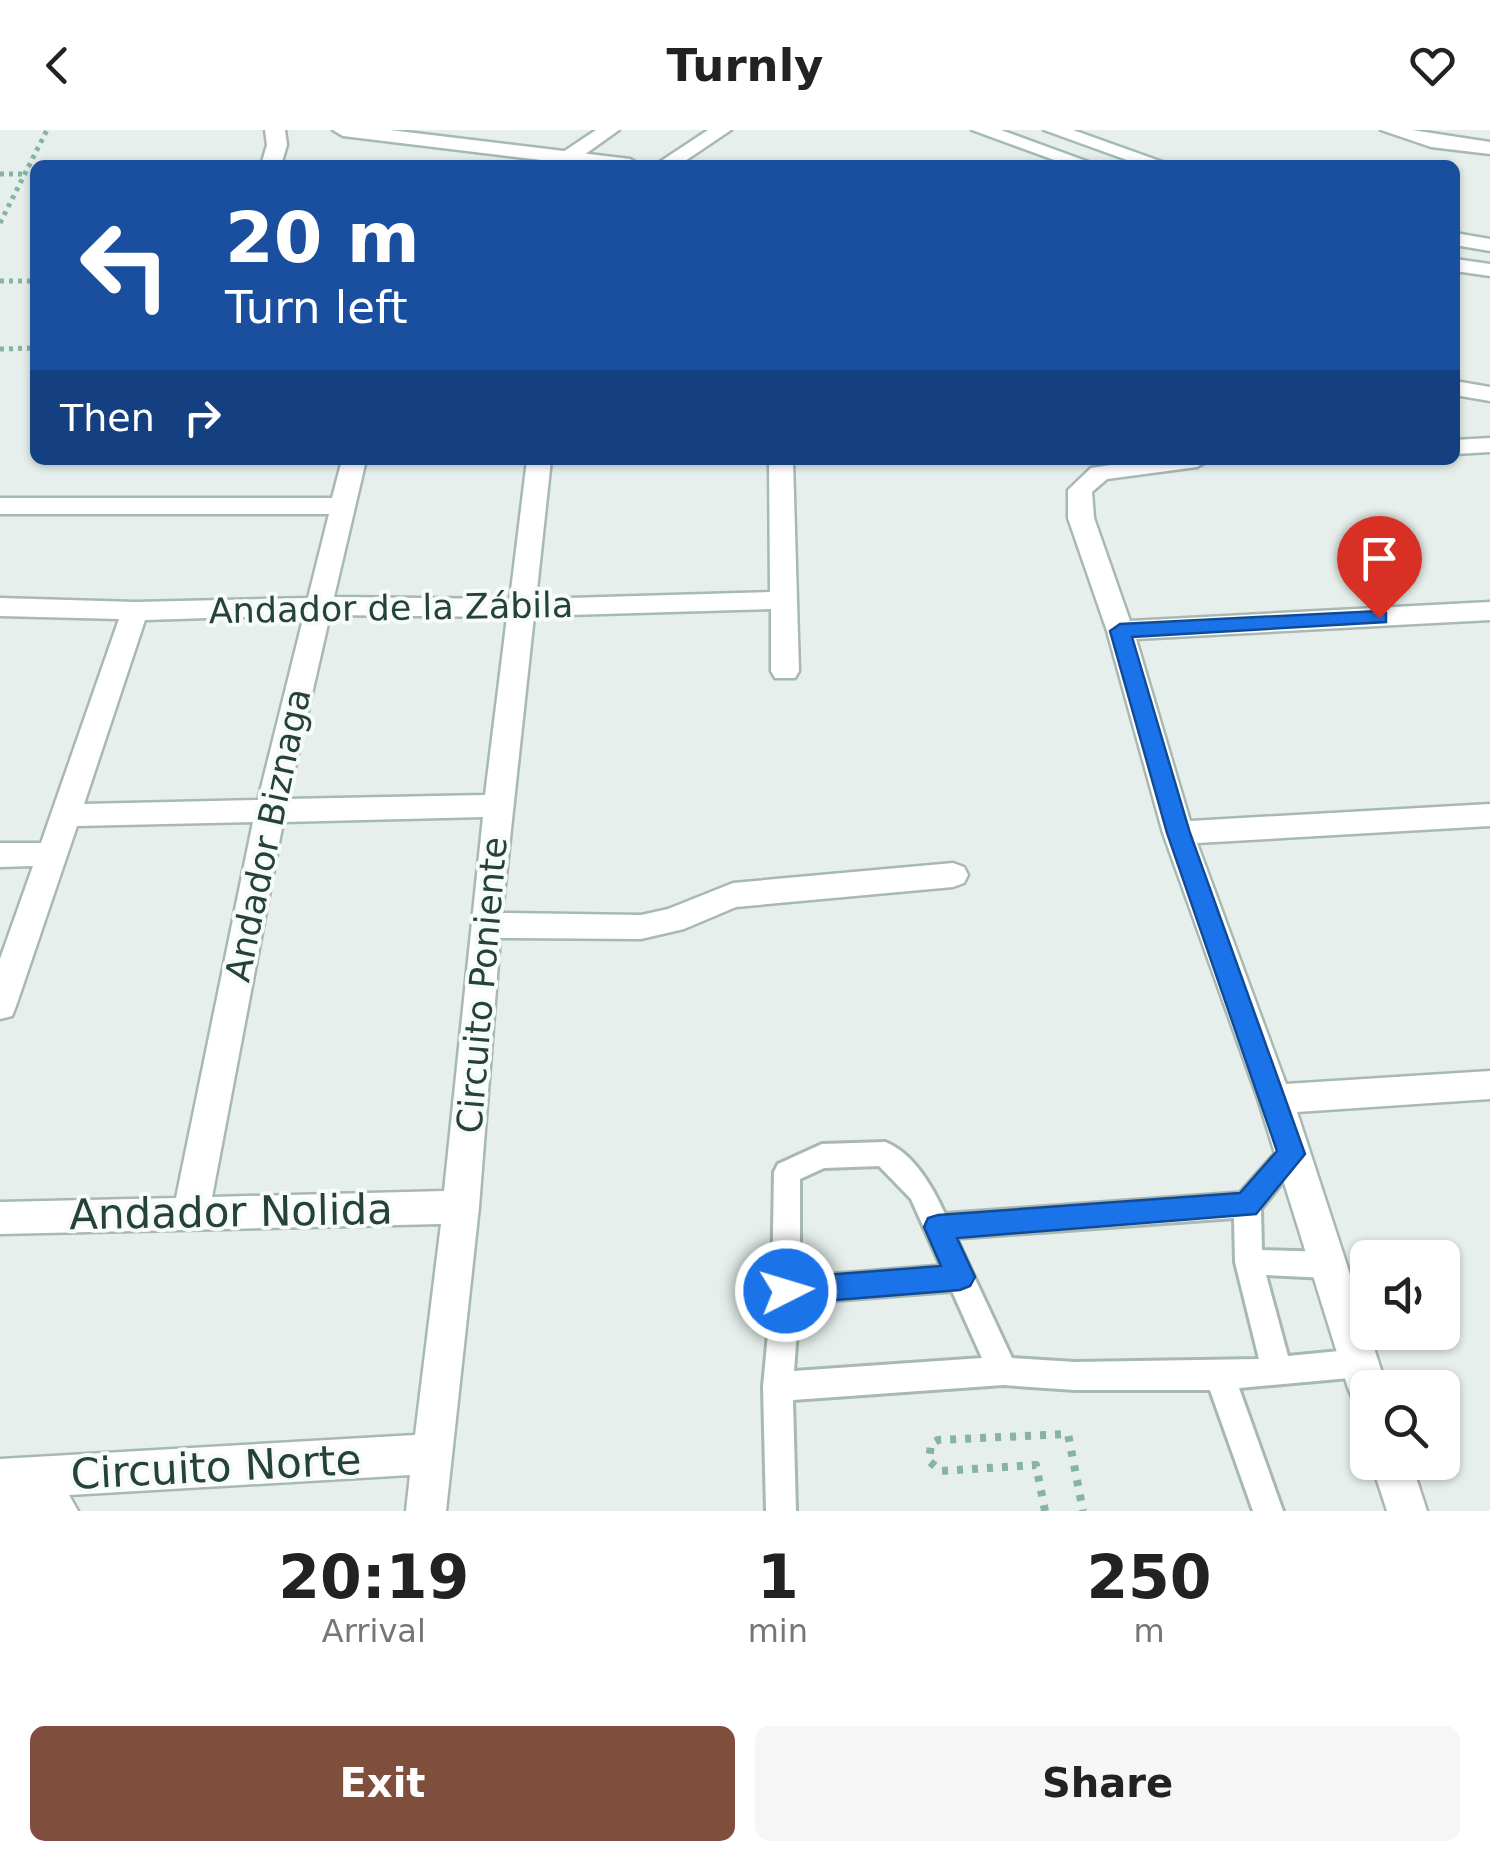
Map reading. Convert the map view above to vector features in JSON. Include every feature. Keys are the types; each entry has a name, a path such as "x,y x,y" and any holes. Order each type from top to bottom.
{"street":[{"path":"272,160 276,130"},
{"path":"343,130 560,160"},
{"path":"568,160 610,130"},
{"path":"673,160 721,130"},
{"path":"982,130 1070,160"},
{"path":"1054,130 1146,160"},
{"path":"1391,130 1431,141 1490,148"},
{"path":"1460,240 1490,245"},
{"path":"1460,267 1490,270"},
{"path":"1460,389 1490,394"},
{"path":"1460,447 1490,446"},
{"name":"Andador Biznaga","path":"191,1212 270,811 353,465"},
{"name":"Circuito Poniente","path":"426,1511 461,1207 485,924 537,465"},
{"path":"781,465 786,671"},
{"path":"1081,465 1100,473"},
{"path":"1149,465 1100,473 1080,490 1081,518 1120,631 1178,833 1274,1099 1362,1370"},
{"path":"0,506 342,506"},
{"name":"Andador de la Zábila","path":"0,607 135,611 318,606 520,608 783,600"},
{"path":"0,1006 135,611"},
{"path":"1120,631 1490,612"},
{"path":"65,815 499,806"},
{"path":"1178,833 1490,815"},
{"path":"0,855 52,854"},
{"path":"485,924 642,927 672,920 733,896 953,875"},
{"path":"1274,1099 1490,1085"},
{"name":"Andador Nolida","path":"0,1218 461,1207"},
{"name":"Circuito Norte","path":"0,1479 431,1454"},
{"path":"1397,1480 1407,1511"},
{"path":"0,1501 58,1511"}],"lane":[{"path":"781,1511 778,1388 786,1291 786,1172 822,1156 885,1154 922,1191 1002,1371"},
{"path":"938,1227 1246,1205 1292,1154"},
{"path":"1246,1205 1249,1262 1278,1371"},
{"path":"1249,1262 1328,1265"},
{"path":"786,1291 960,1277"},
{"path":"778,1388 1002,1371 1075,1376 1220,1376 1278,1371 1350,1375"},
{"path":"1220,1376 1268,1511"}],"path":[{"path":"32,160 47,130"},
{"path":"0,222 30,164"},
{"path":"0,174 25,174"},
{"path":"0,281 30,281"},
{"path":"0,348 30,348"},
{"path":"1044,1511 1036,1465 941,1472 933,1468 928,1453 938,1440 1068,1434 1083,1511"}],"route":[{"path":"786,1291 960,1277 938,1227 1246,1205 1292,1154 1178,833 1120,631 1379,618"}]}
